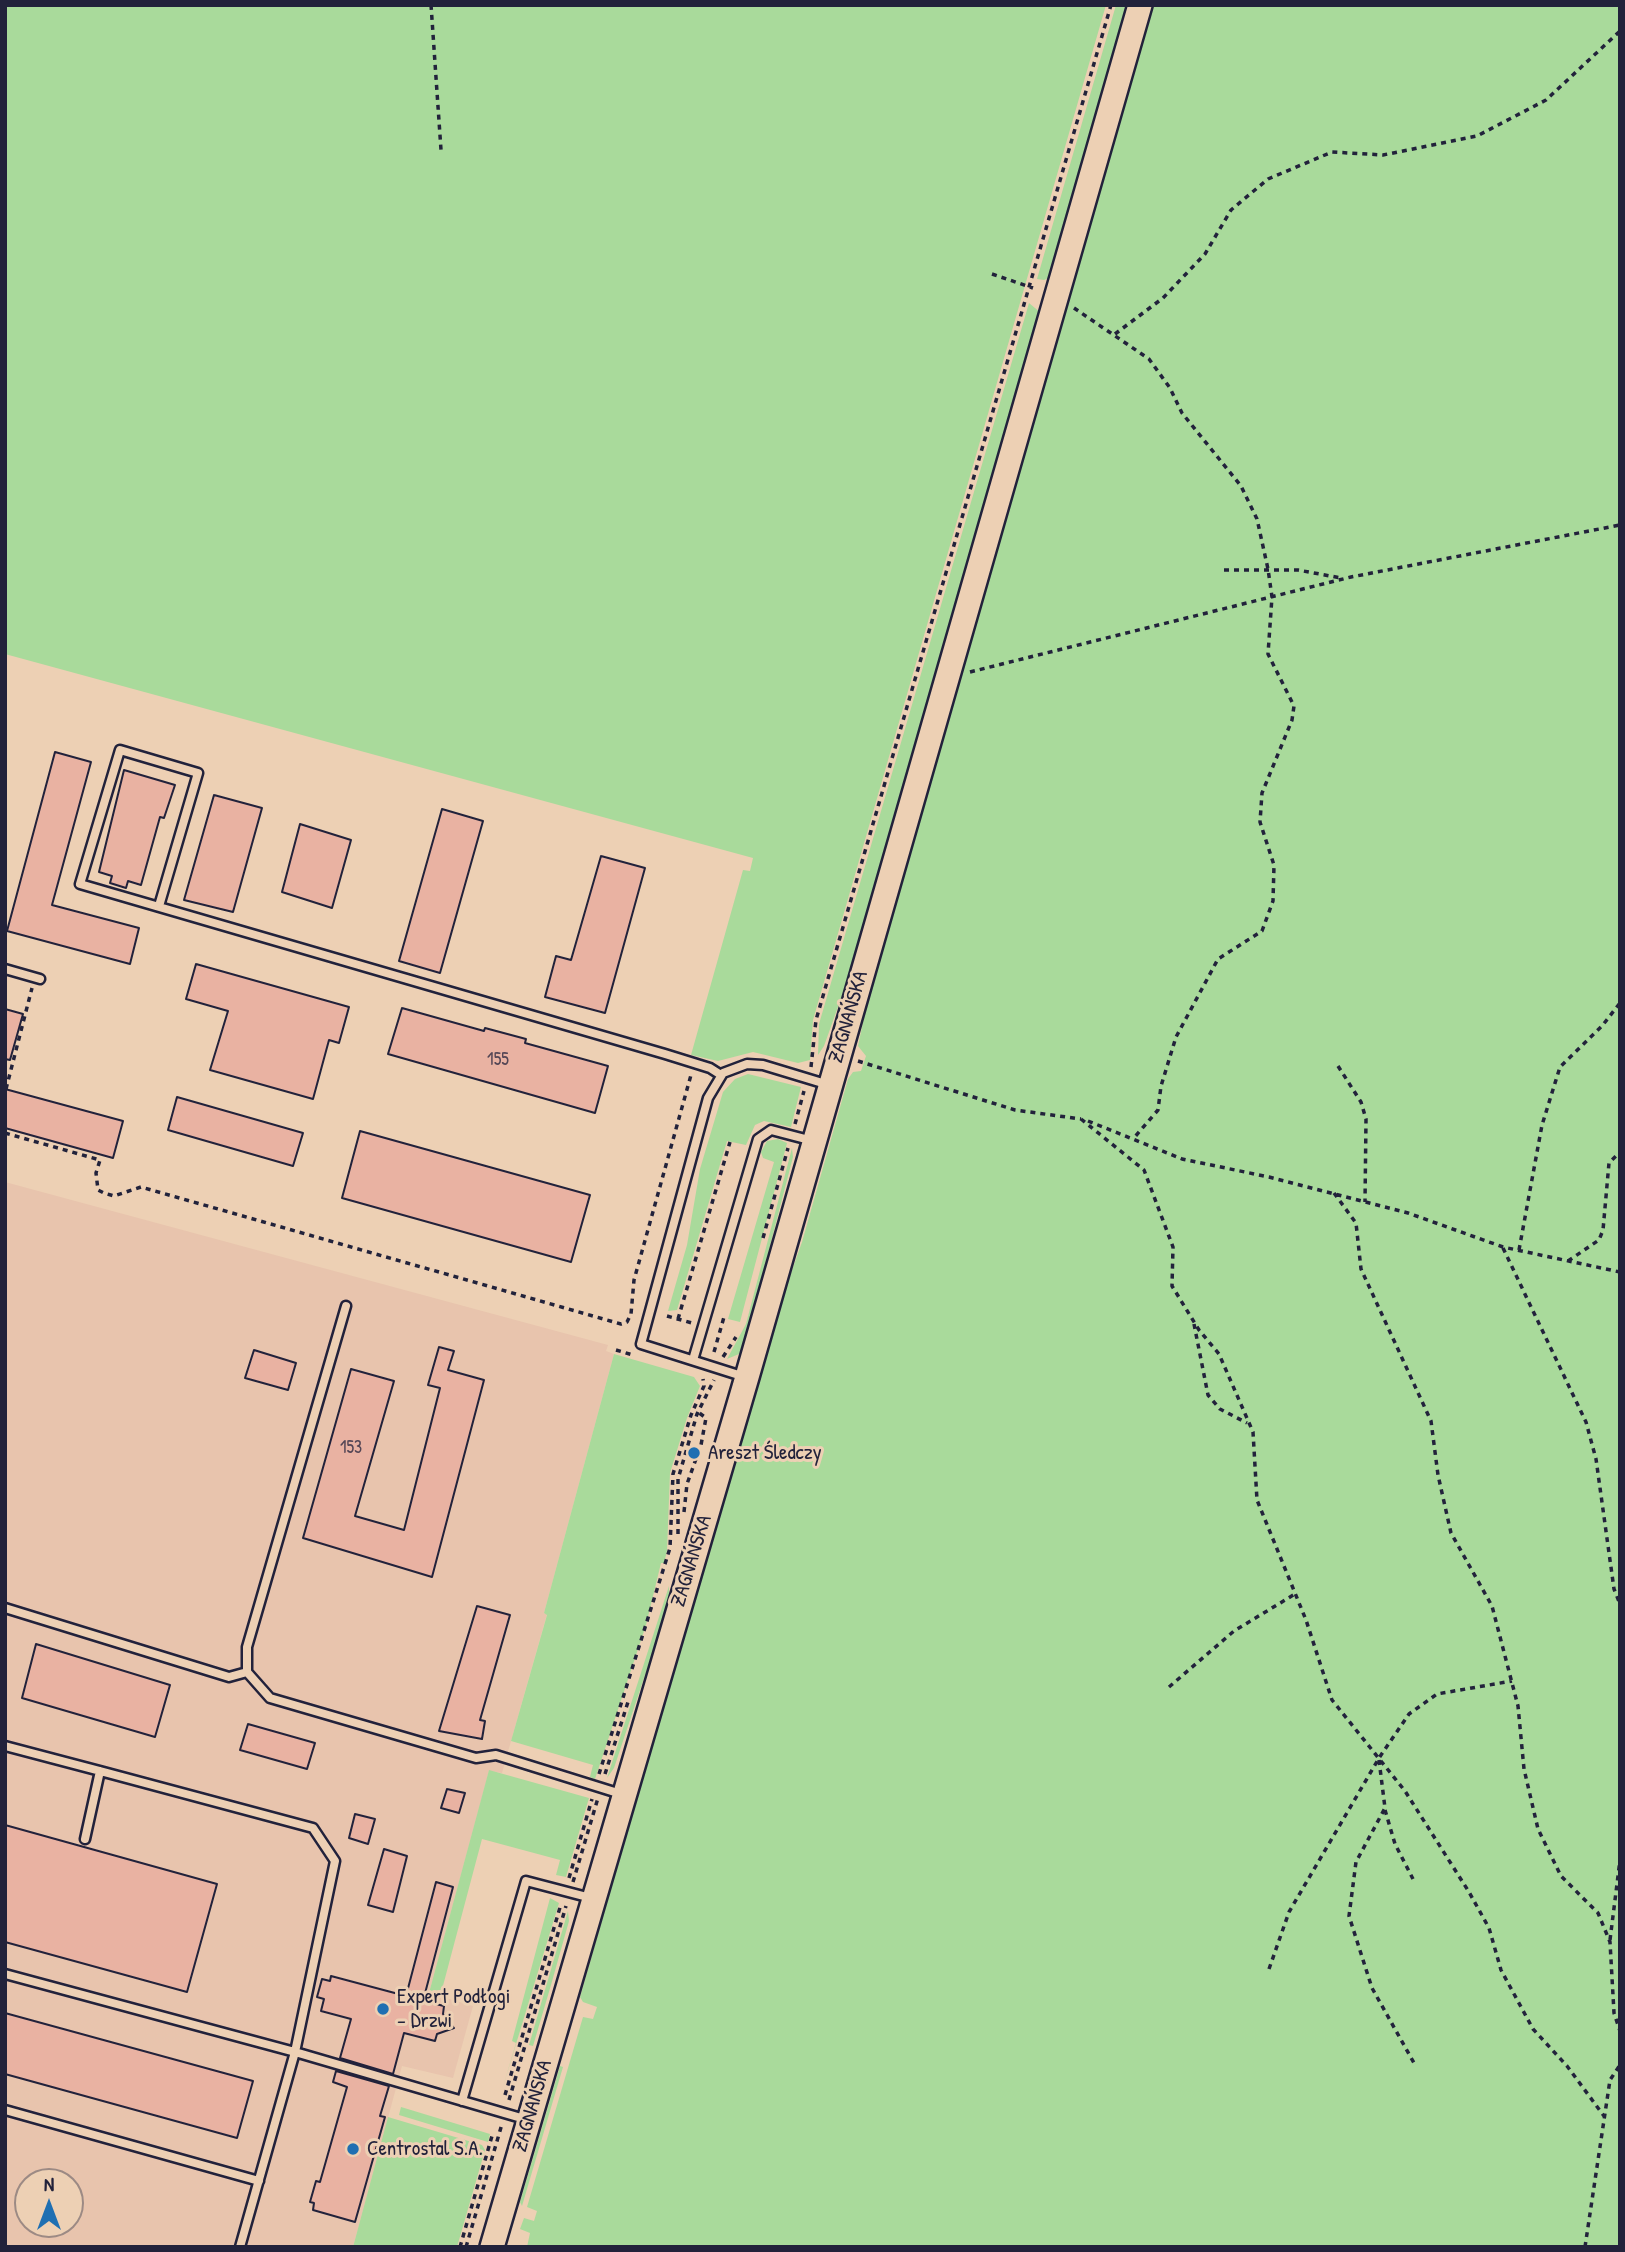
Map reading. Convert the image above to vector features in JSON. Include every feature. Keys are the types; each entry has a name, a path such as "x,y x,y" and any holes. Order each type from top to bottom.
{"street":[{"name":"ZAGNAŃSKA","path":"492,2247 747,1377 1140,5"}],"lane":[{"path":"159,906 198,773 120,750 80,884 695,1063 721,1075"},
{"path":"5,969 40,979"},
{"path":"747,1377 640,1344 708,1098 721,1075 738,1066 755,1064 829,1085"},
{"path":"693,1360 758,1139 771,1130 813,1141"},
{"path":"346,1306 247,1647 247,1672 270,1698 476,1758 496,1755 624,1795"},
{"path":"5,1608 229,1677 247,1672"},
{"path":"5,1746 313,1828 335,1861 295,2052 240,2247"},
{"path":"85,1839 100,1772"},
{"path":"462,2101 526,1881 594,1899"},
{"path":"5,1974 295,2052 528,2120"},
{"path":"5,2110 259,2181"}],"path":[{"path":"431,5 441,150"},
{"path":"813,1058 816,1020 1031,288 1111,5"},
{"path":"1115,334 1163,298 1205,254 1231,210 1268,179 1332,152 1383,155 1476,136 1546,100 1620,32"},
{"path":"992,274 1057,296 1149,359 1170,388 1181,413 1241,486 1257,519 1268,569 1272,597 1268,654 1294,706 1292,720 1262,793 1260,822 1274,865 1273,901 1262,931 1218,959 1176,1037 1161,1086 1158,1110 1133,1139"},
{"path":"947,677 1343,579 1620,524"},
{"path":"1224,570 1298,570 1343,579"},
{"path":"6,1089 32,986 20,983"},
{"path":"1519,1250 1542,1125 1560,1067 1602,1026 1620,1003"},
{"path":"838,1055 1015,1110 1082,1119 1182,1159 1408,1213 1503,1247 1620,1272"},
{"path":"5,1133 100,1160 96,1173 98,1190 104,1193 114,1196 141,1187 621,1325 630,1318 634,1307 634,1280 695,1063"},
{"path":"1338,1066 1361,1102 1366,1119 1365,1202"},
{"path":"794,1127 804,1091"},
{"path":"1082,1119 1144,1170 1172,1247 1172,1286 1194,1322 1219,1354 1253,1432 1257,1500 1295,1594 1332,1700 1405,1791 1469,1892 1489,1928 1500,1970 1533,2029 1567,2066 1604,2116"},
{"path":"678,1319 730,1142"},
{"path":"1568,1261 1599,1240 1603,1230 1609,1163 1620,1152"},
{"path":"1334,1194 1356,1223 1361,1269 1431,1421 1438,1475 1451,1533 1492,1606 1518,1706 1524,1769 1538,1829 1561,1876 1598,1913 1609,1942"},
{"path":"1503,1247 1586,1422 1596,1459 1614,1589 1620,1604"},
{"path":"667,1316 695,1324"},
{"path":"713,1356 724,1317"},
{"path":"1194,1322 1208,1395 1220,1409 1247,1423"},
{"path":"616,1350 639,1357"},
{"path":"668,1576 677,1548 672,1479 704,1384 697,1375"},
{"path":"696,1410 712,1385"},
{"path":"675,1516 684,1516 685,1489 701,1445 706,1418 696,1410"},
{"path":"598,1779 670,1548 675,1516"},
{"path":"1169,1687 1234,1631 1295,1594"},
{"path":"604,1779 642,1659"},
{"path":"1269,1969 1289,1912 1379,1758 1409,1714 1437,1694 1511,1681"},
{"path":"1379,1758 1385,1808 1395,1844 1413,1879"},
{"path":"592,1799 571,1878 597,1802"},
{"path":"1385,1808 1356,1862 1349,1916 1372,1988 1414,2063"},
{"path":"1620,1860 1609,1942 1615,2012 1620,2031"},
{"path":"505,2095 561,1903"},
{"path":"512,2092 566,1907"},
{"path":"519,2048 531,2051"},
{"path":"1585,2247 1610,2080 1620,2066"},
{"path":"460,2247 492,2136"},
{"path":"466,2247 497,2140"}],"shaded area":[{"path":"5,1182 608,1345 606,1351 614,1354 544,1613 547,1614 502,1773 489,1771 429,1993 473,2006 453,2078 402,2066 353,2247 5,2247"}],"green space":[{"path":"5,5 1106,5 813,1020 810,1060 798,1063 753,1052 718,1061 691,1055 743,870 750,871 753,858 5,654"},
{"path":"1116,5 1131,5 1051,277 1037,279"},
{"path":"1151,5 1620,5 1620,2247 527,2247 530,2233 520,2229 524,2218 534,2221 537,2211 527,2207 583,2017 593,2019 597,2007 583,2002 580,1997 771,1329 802,1242 848,1079 853,1072 861,1071 866,1056 858,1046 879,946"},
{"path":"1029,303 1041,313 853,965 824,1046 818,1055 819,1024"},
{"path":"748,1074 801,1087 791,1127 764,1121 755,1125 746,1145 727,1141 677,1310 668,1311 687,1245 700,1169 723,1092 735,1079"},
{"path":"778,1139 787,1143 740,1322 728,1319 774,1162 763,1158 761,1152 767,1141"},
{"path":"792,1148 793,1157 744,1346 739,1354 727,1359 746,1324"},
{"path":"614,1354 694,1377 700,1386 670,1473 667,1551 664,1563 661,1563 646,1625 595,1779 590,1777 593,1765 511,1741 547,1615 544,1613"},
{"path":"669,1586 669,1597 658,1636 614,1768 607,1778"},
{"path":"489,1770 589,1798 566,1877 556,1875 560,1860 482,1839 440,1997 429,1993"},
{"path":"550,1898 559,1903 502,2090 516,2043 512,2041"},
{"path":"568,1911 569,1921 551,1985 533,2046 529,2045"},
{"path":"560,2066 563,2067 522,2206 520,2202"},
{"path":"401,2107 490,2134 488,2142 399,2115"},
{"path":"388,2117 482,2145 485,2150 457,2247 353,2247"}],"building":[{"path":"55,752 91,762 52,905 139,928 130,964 7,931"},
{"path":"124,770 175,785 164,818 160,817 141,885 128,881 126,888 110,883 112,876 99,872"},
{"path":"214,795 262,808 233,912 184,900"},
{"path":"442,809 483,821 440,973 399,961"},
{"path":"300,824 351,840 332,908 282,892"},
{"path":"601,856 645,868 605,1013 545,997 556,956 571,960"},
{"path":"196,964 349,1007 339,1043 329,1040 313,1099 210,1070 228,1011 186,999"},
{"path":"402,1008 484,1031 485,1028 526,1039 525,1043 608,1066 595,1113 388,1054"},
{"path":"5,1009 23,1014 10,1060 5,1059"},
{"path":"5,1089 123,1121 113,1158 5,1128"},
{"path":"177,1097 303,1133 293,1166 168,1130"},
{"path":"360,1131 590,1195 571,1262 342,1198"},
{"path":"439,1347 454,1351 448,1370 484,1380 432,1577 303,1538 351,1369 394,1381 355,1516 404,1530 440,1388 428,1385"},
{"path":"254,1350 296,1363 288,1390 245,1378"},
{"path":"477,1606 510,1615 480,1720 485,1721 482,1739 439,1731"},
{"path":"36,1644 170,1685 155,1737 22,1698"},
{"path":"248,1724 315,1743 307,1769 240,1750"},
{"path":"447,1789 465,1793 459,1813 441,1808"},
{"path":"355,1814 375,1819 368,1844 349,1838"},
{"path":"5,1825 217,1884 187,1992 5,1942"},
{"path":"384,1849 407,1856 393,1912 368,1905"},
{"path":"436,1882 453,1887 423,2001 444,2006 443,2014 454,2028 437,2034 435,2041 404,2033 393,2074 340,2058 351,2019 321,2011 324,1999 317,1997 322,1979 330,1981 331,1976 406,1996"},
{"path":"5,2013 253,2081 237,2138 5,2074"},
{"name":"Centrostal S.A.","path":"336,2071 389,2086 380,2116 385,2117 355,2222 313,2210 314,2203 310,2202 316,2181 320,2182 347,2087 333,2082"}],"place":[{"name":"Areszt Śledczy","path":"694,1453"},
{"name":"Expert Podłogi – Drzwi","path":"383,2009"},
{"name":"Centrostal S.A.","path":"353,2149"}]}
